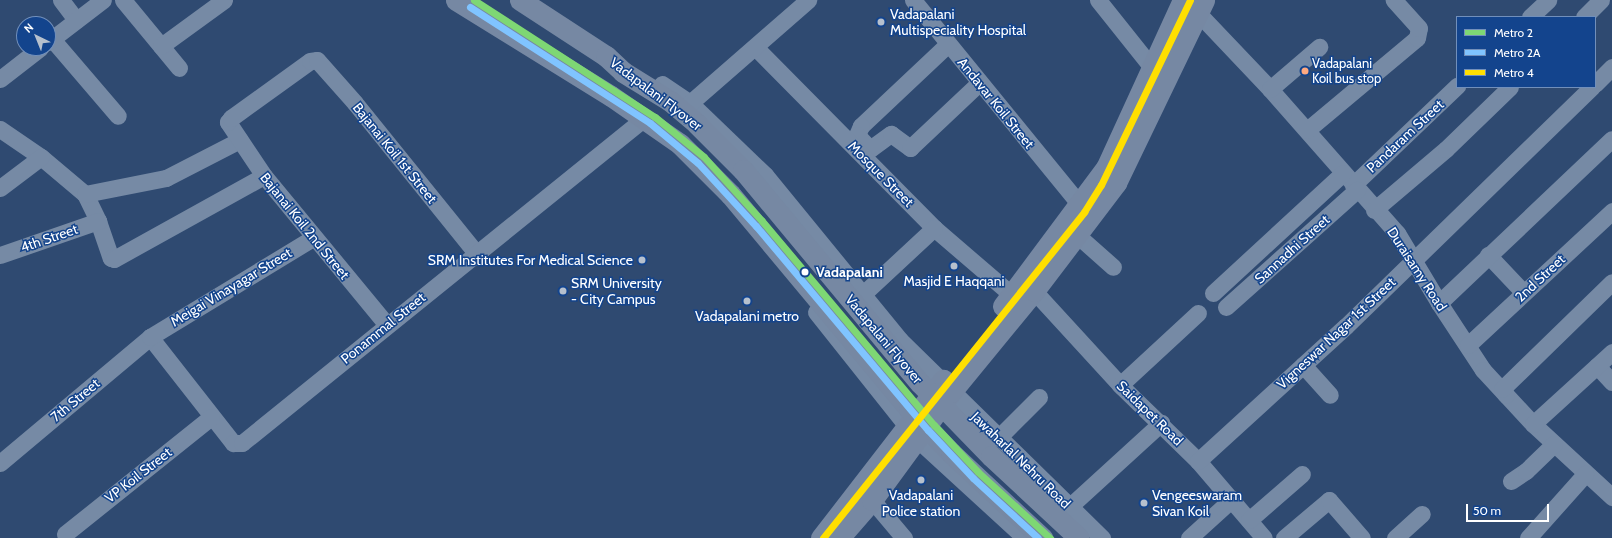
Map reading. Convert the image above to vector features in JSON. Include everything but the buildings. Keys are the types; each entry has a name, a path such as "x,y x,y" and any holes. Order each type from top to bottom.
{"main road":[{"name":"Vadapalani Flyover","path":"456,0 587,83 611,96 680,144 730,194 909,409 951,453 1042,538"},
{"name":"Vadapalani Flyover","path":"520,0 606,56 623,72 670,102 723,148 920,383 991,456 1080,538"},
{"path":"822,538 912,432 1106,168 1153,69 1192,4"},
{"path":"946,387 1034,290 1116,183 1192,4"},
{"path":"839,538 872,500 912,432"}],"street":[{"path":"61,0 76,20"},
{"path":"56,36 103,0"},
{"path":"123,0 179,68"},
{"path":"161,46 224,0"},
{"path":"690,103 808,0"},
{"name":"Andavar Koil Street","path":"913,0 979,83 1080,205"},
{"path":"1098,0 1153,69"},
{"path":"1307,130 1417,38 1419,28 1394,0"},
{"path":"1531,16 1548,0"},
{"path":"1585,16 1601,0"},
{"name":"Duraisamy Road","path":"1192,4 1307,130 1374,210 1397,233 1414,259 1439,303 1483,370 1533,424 1585,474 1610,490"},
{"path":"948,44 861,126 857,135 870,149 891,134 910,148 979,83"},
{"name":"Mosque Street","path":"755,47 934,228 1012,295"},
{"path":"1270,89 1319,47"},
{"path":"56,52 118,116"},
{"path":"0,79 30,56"},
{"name":"Jawaharlal Nehru Road","path":"606,56 652,78 690,103 765,175 902,342 998,438 1102,538"},
{"name":"Bajanai Koil 1st Street","path":"228,122 310,61 318,60 355,103 476,253"},
{"path":"1596,83 1612,68"},
{"path":"587,83 637,124 675,149 737,213 912,432 1020,533 1052,490"},
{"name":"Pandaram Street","path":"1351,183 1456,87"},
{"path":"1374,210 1446,149 1509,88"},
{"name":"Vigneswar Nagar 1st Street","path":"1198,460 1303,365 1591,88"},
{"name":"Bajanai Koil 2nd Street","path":"228,122 264,176 313,238 387,325"},
{"name":"Ponammal Street","path":"150,337 211,417 233,443 242,444 476,253 558,190 637,124"},
{"path":"0,129 40,157 86,194 98,221 111,258 114,259 264,176"},
{"path":"1439,303 1612,139"},
{"path":"86,194 166,178 240,140"},
{"path":"0,188 40,157"},
{"path":"1213,293 1351,183"},
{"name":"Sannadhi Street","path":"1226,307 1351,183"},
{"name":"2nd Street","path":"1468,345 1612,211"},
{"name":"4th Street","path":"0,255 98,221"},
{"path":"863,294 934,228"},
{"path":"1077,235 1113,267"},
{"name":"Meigai Vinayagar Street","path":"150,337 313,238"},
{"path":"1488,255 1524,293"},
{"path":"1506,395 1502,389 1612,282"},
{"name":"Saidapet Road","path":"1034,290 1120,385 1198,460 1264,538"},
{"path":"1120,385 1198,313"},
{"name":"7th Street","path":"0,463 150,337"},
{"path":"864,373 902,342"},
{"path":"1533,424 1612,352"},
{"path":"1303,365 1330,395"},
{"path":"1597,366 1612,382"},
{"path":"998,438 1038,397"},
{"name":"VP Koil Street","path":"65,534 211,417"},
{"path":"1069,507 1160,423"},
{"path":"1511,481 1526,471 1554,444"},
{"path":"1249,520 1302,474"},
{"path":"1528,538 1585,474"},
{"path":"1189,538 1232,499"},
{"path":"872,500 904,538"},
{"path":"1284,538 1329,500 1362,538"},
{"path":"1395,538 1422,514"}],"metro line":[{"name":"2","path":"474,0 655,117 704,157 762,221 934,425 978,472 1050,538"},
{"name":"4","path":"823,538 1084,212 1101,185 1190,0"},
{"name":"2A","path":"470,7 650,123 698,163 756,226 928,430 973,478 1038,538"}],"place":[{"name":"Vadapalani Multispeciality Hospital","path":"881,22"},
{"name":"Vadapalani Koil bus stop","path":"1305,71"},
{"name":"SRM Institutes For Medical Science","path":"642,260"},
{"name":"Masjid E Haqqani","path":"954,266"},
{"name":"Vadapalani","path":"805,272"},
{"name":"SRM University - City Campus","path":"563,291"},
{"name":"Vadapalani metro","path":"747,301"},
{"name":"Vadapalani Police station","path":"921,480"},
{"name":"Vengeeswaram Sivan Koil","path":"1144,503"}]}
